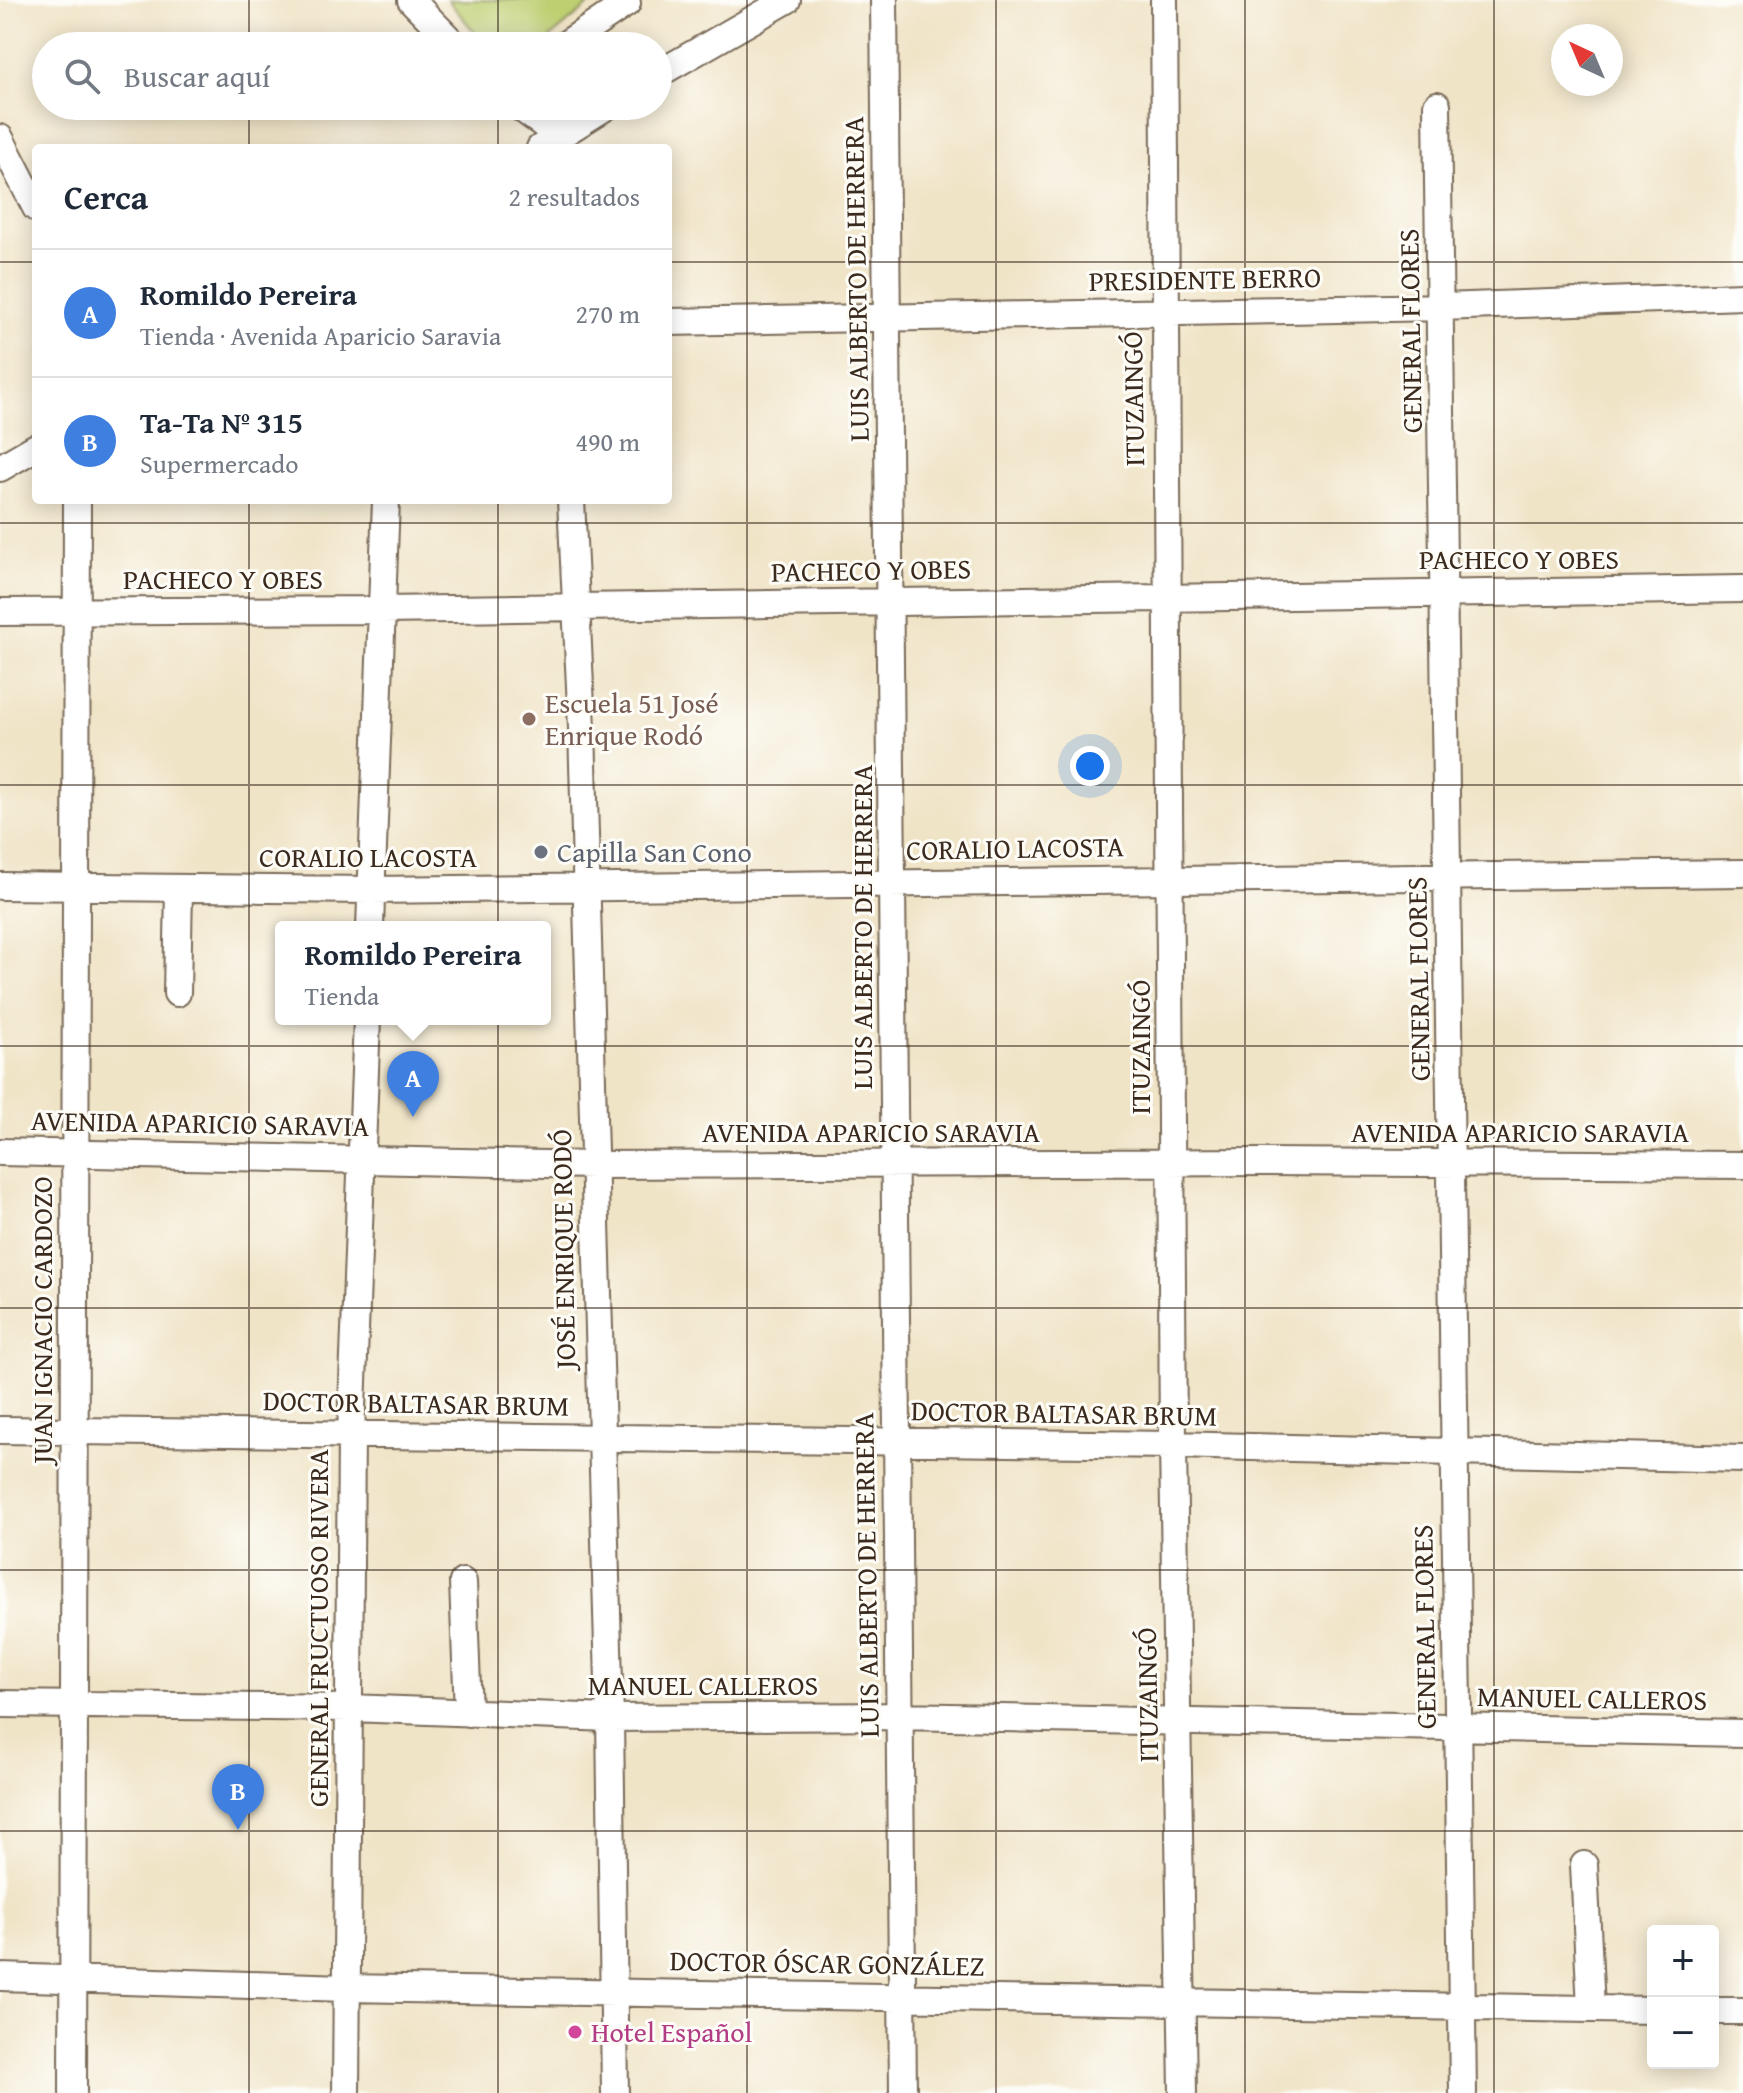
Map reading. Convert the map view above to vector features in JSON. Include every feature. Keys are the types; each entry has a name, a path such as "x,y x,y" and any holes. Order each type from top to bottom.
{"street":[{"path":"411,0 442,32"},
{"path":"672,66 787,0"},
{"name":"LUIS ALBERTO DE HERRERA","path":"884,0 903,2093"},
{"name":"ITUZAINGÓ","path":"1164,0 1173,1445 1180,1722 1183,2093"},
{"path":"584,32 628,2"},
{"path":"610,32 628,2"},
{"name":"GENERAL FLORES","path":"1437,105 1463,2093"},
{"path":"531,120 553,144"},
{"path":"553,144 566,120"},
{"path":"553,144 587,120"},
{"path":"0,138 32,200"},
{"name":"PRESIDENTE BERRO","path":"672,322 1442,307 1743,296"},
{"path":"0,468 32,449"},
{"name":"JUAN IGNACIO CARDOZO","path":"73,2093 77,504"},
{"path":"370,921 386,504"},
{"name":"JOSÉ ENRIQUE RODÓ","path":"571,504 586,887 610,1718 611,1992 615,2093"},
{"name":"PACHECO Y OBES","path":"0,612 382,610 1445,591 1743,589"},
{"name":"CORALIO LACOSTA","path":"0,886 371,890 1743,873"},
{"path":"177,993 179,888"},
{"name":"GENERAL FRUCTUOSO RIVERA","path":"346,2093 351,1434 367,1025"},
{"name":"AVENIDA APARICIO SARAVIA","path":"0,1152 593,1165 1743,1165"},
{"name":"DOCTOR BALTASAR BRUM","path":"0,1430 1173,1445 1743,1459"},
{"path":"463,1582 468,1713"},
{"name":"MANUEL CALLEROS","path":"0,1704 350,1708 610,1718 899,1716 1743,1733"},
{"path":"1584,1865 1591,2009"},
{"name":"DOCTOR ÓSCAR GONZÁLEZ","path":"0,1977 346,1988 1647,2010"},
{"path":"1719,2011 1743,2011"}],"green space":[{"path":"448,0 595,0 557,32 474,32"}],"place":[{"name":"Escuela 51 José Enrique Rodó","path":"529,719"},
{"name":"Capilla San Cono","path":"541,852"},
{"name":"Romildo Pereira","path":"413,1117"},
{"name":"Ta-Ta Nº 315","path":"238,1830"},
{"name":"Hotel Español","path":"575,2032"}]}
